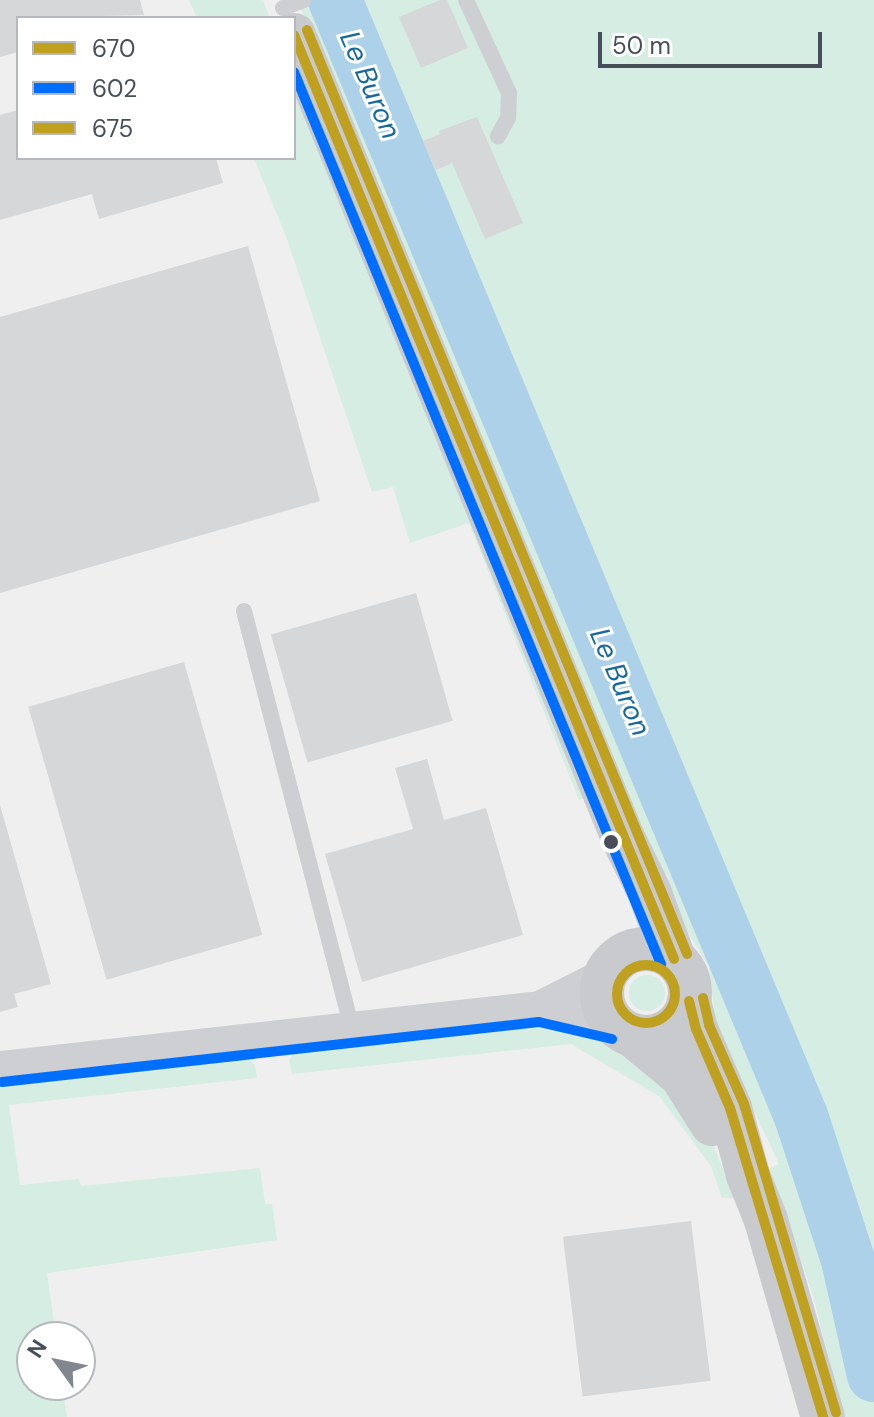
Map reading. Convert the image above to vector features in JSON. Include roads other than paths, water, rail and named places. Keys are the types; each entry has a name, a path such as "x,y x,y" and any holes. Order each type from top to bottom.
{"main road":[{"path":"296,22 623,838 649,891 674,959 686,974 689,1001 707,1059 730,1108 748,1175 793,1305 823,1417"},
{"path":"623,838 631,893 604,1007 625,1031 681,1075 748,1175"},
{"path":"613,966 653,949 674,959"},
{"path":"625,1031 653,1037 670,1031 683,1018 689,1001"}],"street":[{"path":"540,1008 613,966"},
{"path":"0,1068 540,1008 625,1031"}],"lane":[{"path":"466,0 509,93 508,118 498,136"},
{"path":"244,611 352,1029"}],"waterway":[{"name":"Le Buron","path":"335,0 801,1116 848,1260 874,1375"}]}
